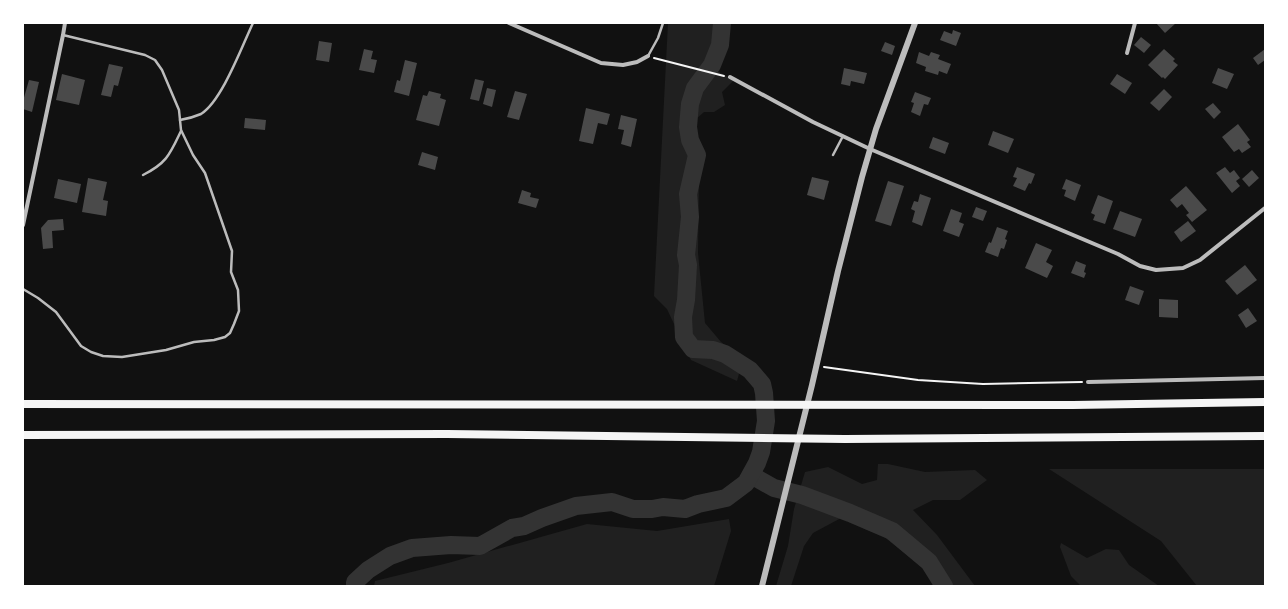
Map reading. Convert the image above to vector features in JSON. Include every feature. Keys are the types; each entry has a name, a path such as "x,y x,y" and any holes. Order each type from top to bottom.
{"highway":[{"path":"23,404 1081,405 1265,402"},
{"path":"23,436 447,434 845,439 1265,436"}],"street":[{"path":"23,225 65,23"},
{"path":"509,23 601,63 623,66 637,62 648,56"},
{"path":"762,586 817,366 838,271 870,149 915,23"},
{"path":"1127,53 1135,23"},
{"path":"730,77 813,122 870,149 1118,254 1140,266 1156,270 1183,268 1200,260 1265,208"},
{"path":"1088,382 1265,378"}],"lane":[{"path":"180,120 202,113 212,103 226,82 252,23"},
{"path":"648,56 658,38 663,23"},
{"path":"23,289 56,312 81,346 91,352 103,356 122,357 166,350 194,342 214,340 230,333 239,311 238,290 231,272 232,251 204,173 193,155 181,130 179,110 162,70 155,60 145,55 63,35"},
{"path":"143,175 158,167 165,160 174,147 181,130"},
{"path":"832,155 843,136"}],"path":[{"path":"648,56 730,77"},
{"path":"817,366 918,380 947,382 983,384 1088,382"}],"shaded area":[{"path":"668,23 725,23 717,71 734,80 722,92 725,105 714,112 704,112 696,119 699,176 698,253 705,323 721,342 743,359 737,381 691,360 667,309 654,296"},
{"path":"878,464 888,464 925,472 975,470 987,480 960,500 933,500 913,510 937,535 975,586 933,586 927,572 883,536 841,518 813,533 804,546 791,586 776,586 788,546 794,509 805,472 828,467 862,484 877,480"},
{"path":"1049,469 1265,469 1265,586 1197,586 1161,541"},
{"path":"729,519 731,531 714,586 374,586 375,581 448,563 587,524 657,531"},
{"path":"1061,543 1087,558 1106,549 1119,550 1129,565 1159,586 1081,586 1071,576 1060,547"}],"building":[{"path":"1156,23 1176,23 1165,33"},
{"path":"953,30 961,33 956,46 940,40 944,31 952,34"},
{"path":"1141,37 1151,45 1144,53 1134,45"},
{"path":"319,41 332,43 329,62 316,60"},
{"path":"885,42 895,46 892,55 881,51"},
{"path":"364,49 373,51 371,59 377,60 374,73 359,70"},
{"path":"1164,49 1175,59 1173,61 1178,65 1165,79 1148,65"},
{"path":"1265,49 1265,60 1258,65 1253,58"},
{"path":"919,52 929,56 931,52 940,55 938,59 951,64 947,74 939,71 938,75 925,71 926,67 916,63"},
{"path":"405,60 417,63 409,96 394,92 397,80 400,81"},
{"path":"109,64 123,67 118,86 114,85 111,97 101,95"},
{"path":"844,68 867,73 864,84 851,81 850,86 841,84"},
{"path":"1218,68 1234,74 1227,89 1212,83"},
{"path":"62,74 85,80 79,105 56,100"},
{"path":"1117,74 1132,83 1125,94 1110,84"},
{"path":"475,79 484,81 479,101 470,99"},
{"path":"29,80 39,82 32,112 23,109 23,101"},
{"path":"487,88 496,90 492,107 483,104"},
{"path":"1164,89 1172,97 1159,111 1150,103"},
{"path":"429,91 441,94 440,98 446,100 439,126 416,120 423,95 427,96"},
{"path":"515,91 527,94 519,120 507,117"},
{"path":"915,92 931,98 928,105 924,104 920,116 911,112 914,103 911,102"},
{"path":"1213,103 1221,112 1214,119 1205,109"},
{"path":"586,108 610,114 607,125 598,123 593,144 579,141"},
{"path":"621,115 637,119 631,147 621,144 624,130 618,129"},
{"path":"245,118 266,120 265,130 244,128"},
{"path":"1238,124 1250,140 1247,142 1251,147 1242,153 1239,149 1234,152 1222,137"},
{"path":"993,131 1014,139 1008,153 988,145"},
{"path":"933,137 949,143 945,154 929,148"},
{"path":"422,152 438,157 435,170 418,165"},
{"path":"1017,167 1035,174 1031,184 1029,183 1025,191 1013,186 1017,178 1013,177"},
{"path":"1225,167 1230,173 1234,170 1240,178 1236,181 1240,186 1232,193 1216,173"},
{"path":"1252,170 1259,178 1249,187 1242,179"},
{"path":"812,177 829,181 824,200 807,195"},
{"path":"88,178 107,182 103,200 108,201 106,216 82,212"},
{"path":"58,179 81,184 77,203 54,198"},
{"path":"1066,179 1081,185 1075,201 1064,196 1066,190 1062,189"},
{"path":"888,181 904,186 891,226 875,221"},
{"path":"1186,186 1207,210 1192,222 1186,215 1189,213 1182,204 1177,208 1170,200"},
{"path":"522,190 531,193 530,197 539,199 536,208 518,203"},
{"path":"920,194 931,198 922,226 912,222 915,211 911,209 914,201 918,202"},
{"path":"1098,195 1113,201 1105,224 1093,220 1095,215 1091,213"},
{"path":"976,207 987,211 983,221 972,217"},
{"path":"951,209 962,213 959,222 964,224 959,237 943,231"},
{"path":"1120,211 1142,219 1135,237 1113,229"},
{"path":"63,219 64,230 52,231 53,248 43,249 41,228 48,220"},
{"path":"1188,221 1196,231 1181,242 1174,232"},
{"path":"997,227 1008,231 1004,249 1001,248 998,257 985,252 989,242 991,243"},
{"path":"1036,243 1052,250 1046,262 1053,266 1047,278 1025,268"},
{"path":"1076,261 1086,265 1084,272 1086,273 1084,278 1071,273"},
{"path":"1245,265 1257,280 1237,295 1225,281"},
{"path":"1130,286 1144,291 1139,305 1125,300"},
{"path":"1159,299 1178,300 1178,318 1159,317"},
{"path":"1248,308 1257,321 1246,328 1238,315"}],"waterway":[{"path":"355,586 355,582 368,570 390,556 412,548 451,545 480,546 512,528 524,526 576,506 612,502 633,509 652,509 663,507 685,509 698,504 726,498 746,483 761,452 766,421 762,384 750,370 725,354 713,350 693,349 684,337 683,317 686,300 688,265 686,255 690,217 688,194 697,155 690,140 688,127 690,104 695,88 712,65 720,45 722,23"},
{"path":"751,475 774,488 802,495 892,531 929,562 944,586"}]}
